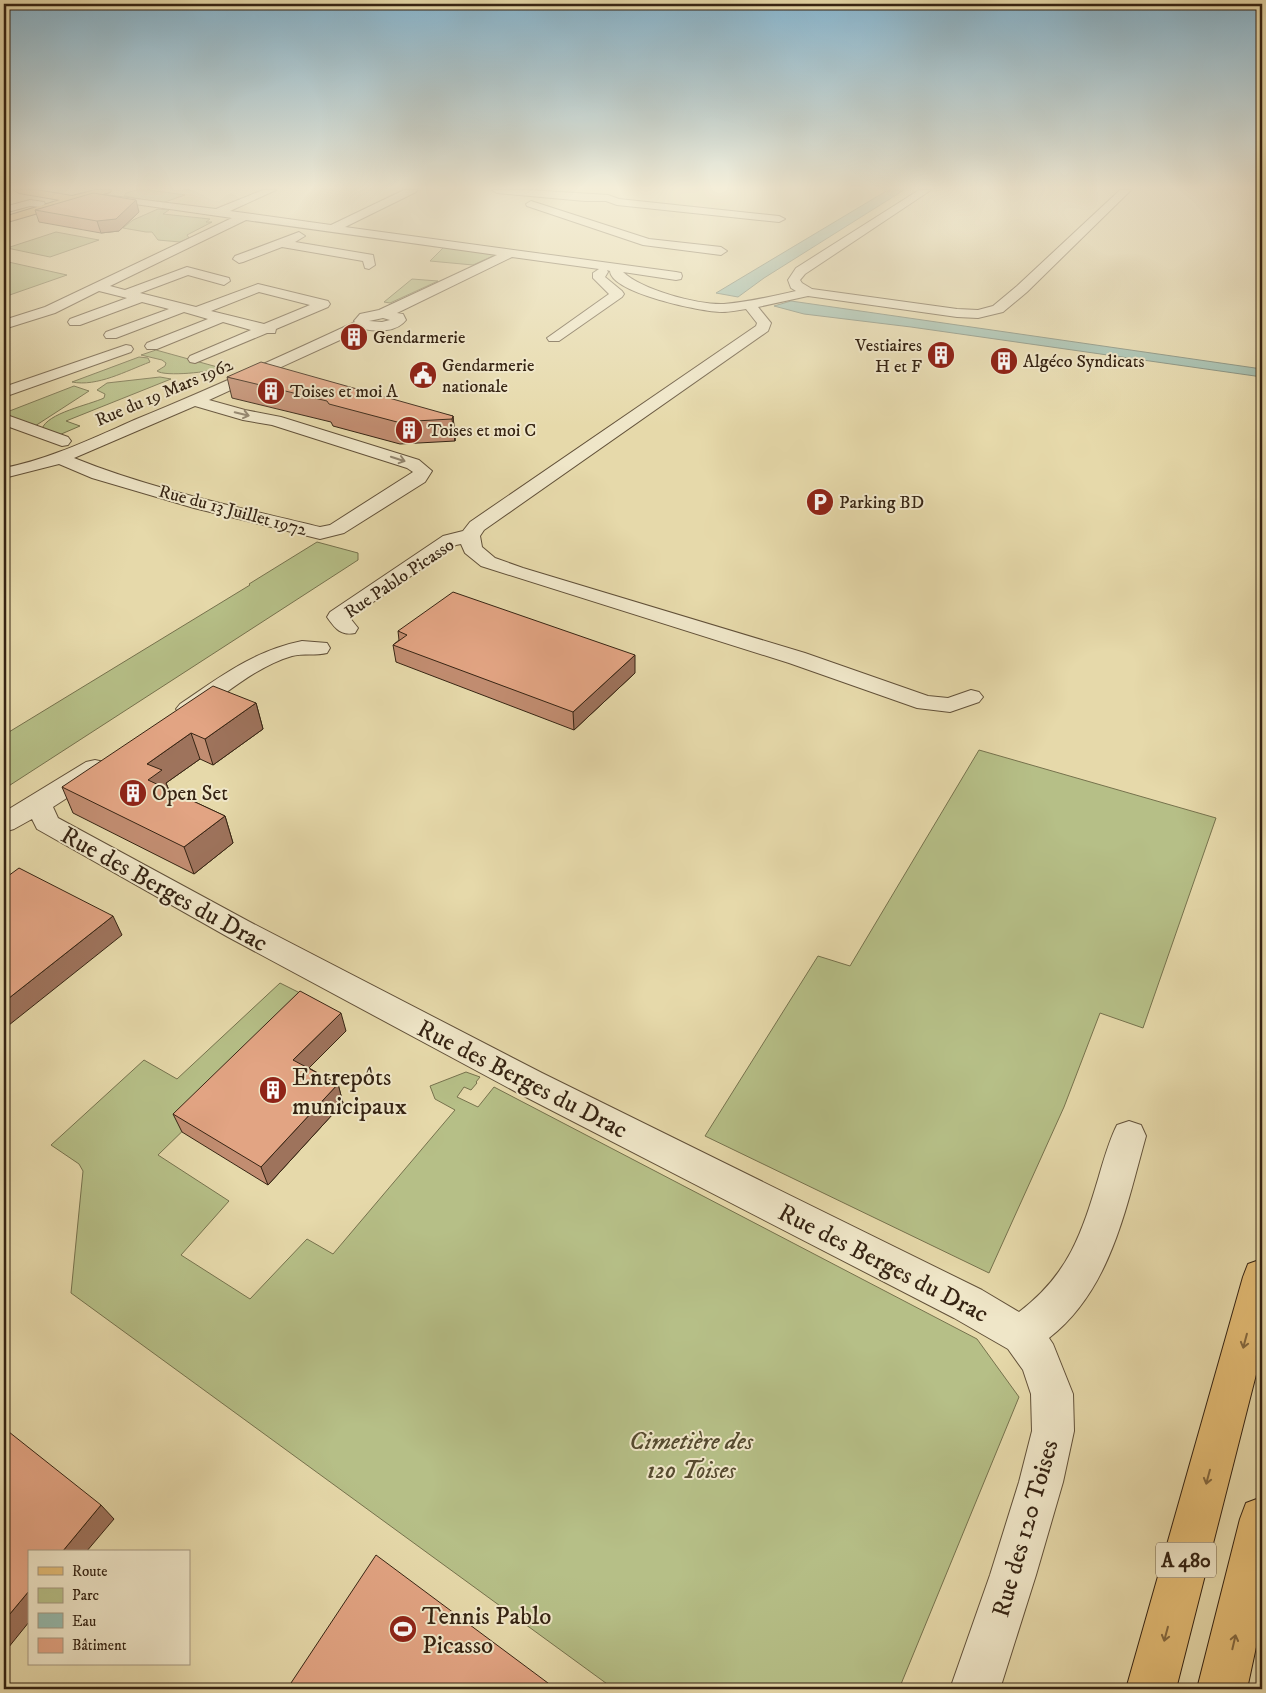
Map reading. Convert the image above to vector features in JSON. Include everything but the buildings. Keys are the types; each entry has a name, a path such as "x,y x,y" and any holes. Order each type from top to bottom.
{"main road":[{"name":"A 480","path":"1151,1689 1262,1277"},
{"name":"A 480","path":"1222,1689 1262,1519"}],"street":[{"path":"4,325 50,310 135,269"},
{"name":"Rue du 19 Mars 1962","path":"4,473 19,471 61,449 195,401 363,324 361,321 365,317 383,314 477,269"},
{"path":"554,338 617,294 599,278 600,273 607,269"},
{"path":"612,269 625,281 667,299 722,308 749,305 808,292 958,313 978,314 998,309 1043,269"},
{"path":"625,269 676,276"},
{"path":"802,269 794,280 796,285 808,292"},
{"path":"126,294 187,271 323,304 196,359"},
{"path":"199,289 224,281"},
{"path":"154,283 183,298 197,312 297,337"},
{"path":"98,287 161,302 183,298"},
{"path":"197,312 258,288"},
{"path":"75,322 140,298"},
{"path":"111,335 183,298"},
{"path":"749,305 764,323 756,334 477,526 470,536 472,550 488,562 516,572 797,658 924,703 950,705 971,697"},
{"path":"152,346 221,318"},
{"path":"4,392 126,349"},
{"path":"16,456 61,449 221,374"},
{"path":"42,378 64,387 58,389"},
{"name":"Rue du 13 Juillet 1972","path":"6,412 98,474 201,504 320,533 337,529 419,478 423,471 413,464 276,420 243,415 195,401"},
{"name":"Rue Pablo Picasso","path":"347,628 338,617 450,540 470,536"},
{"path":"167,722 269,656 312,647 320,648"},
{"path":"4,823 39,804 110,759"},
{"name":"Rue des Berges du Drac","path":"39,804 46,823 238,929 539,1088 959,1299 1022,1335"},
{"path":"1022,1335 1057,1306 1071,1288 1089,1258 1129,1136"},
{"name":"Rue des 120 Toises","path":"975,1689 1016,1566 1041,1482 1053,1431 1052,1394 1039,1358 1022,1335"}],"green space":[{"path":"4,269 40,269 67,275 4,297"},
{"path":"412,279 438,281 390,303 384,302"},
{"path":"156,350 221,368 188,373 162,373 157,371 165,366 166,363 162,360 141,355"},
{"path":"139,357 148,358 150,362 101,380 82,383 72,382"},
{"path":"160,377 171,379 66,421 80,426 59,435 42,429 45,423 60,414 104,398 105,394 97,390 107,383"},
{"path":"74,386 89,391 35,426 5,415 7,412"},
{"path":"317,542 358,553 358,560 4,789 4,735"},
{"path":"979,750 1216,818 1143,1028 1100,1013 1064,1107 989,1273 705,1136 818,956 850,966"},
{"name":"Cimetière des 120 Toises","path":"280,983 316,1001 158,1155 229,1201 181,1255 250,1299 307,1239 333,1254 455,1110 435,1099 430,1086 466,1072 480,1077 471,1090 464,1087 457,1097 478,1107 494,1087 977,1339 1019,1397 899,1689 614,1689 71,1293 83,1171 79,1164 51,1145 144,1060 177,1079"}],"water":[{"path":"756,269 778,269 738,297 716,293"},
{"path":"791,301 1262,369 1262,377 911,327 804,314 774,306"}],"place":[{"name":"Gendarmerie","path":"354,337"},
{"name":"Vestiaires H et F","path":"941,355"},
{"name":"Algéco Syndicats","path":"1004,361"},
{"name":"Gendarmerie nationale","path":"423,375"},
{"name":"Toises et moi A","path":"271,391"},
{"name":"Toises et moi C","path":"409,430"},
{"name":"Parking BD","path":"820,502"},
{"name":"Open Set","path":"133,793"},
{"name":"Entrepôts municipaux","path":"273,1090"},
{"name":"Tennis Pablo Picasso","path":"403,1629"}]}
